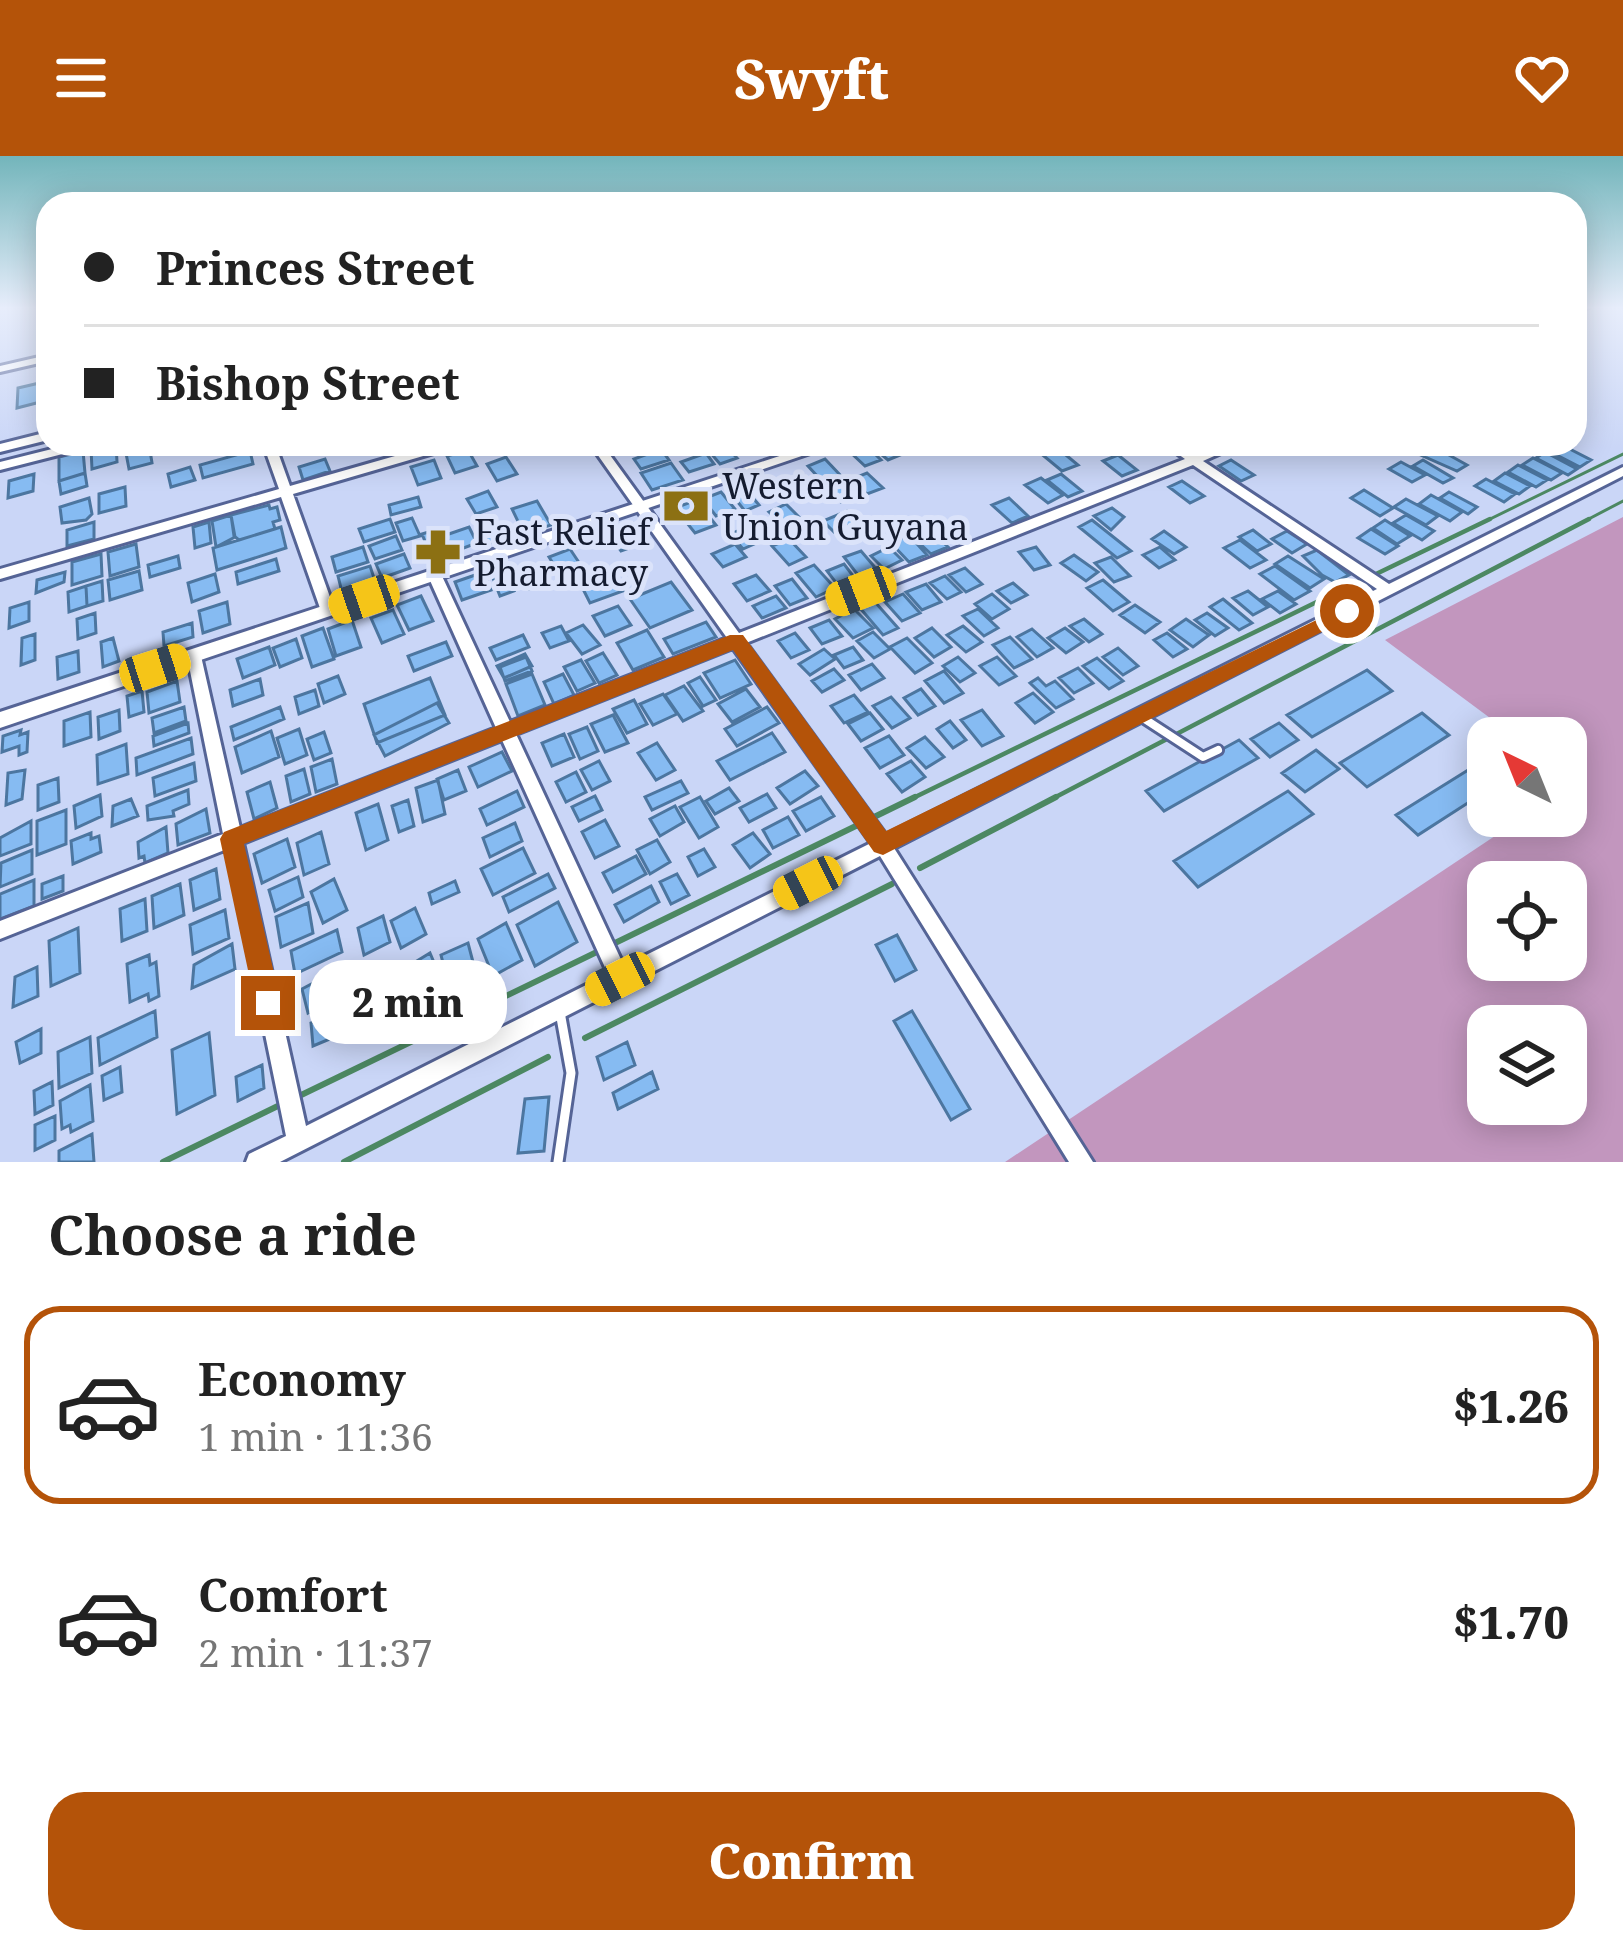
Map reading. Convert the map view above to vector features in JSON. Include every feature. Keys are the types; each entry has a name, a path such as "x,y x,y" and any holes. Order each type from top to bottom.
{"street":[{"path":"0,369 36,361"},
{"path":"0,448 36,439"},
{"path":"0,466 39,456"},
{"path":"273,456 328,611"},
{"path":"0,574 408,456"},
{"path":"604,456 879,839 1082,1162"},
{"path":"0,720 794,456"},
{"path":"1188,456 1388,590"},
{"path":"0,930 1204,456"},
{"path":"257,1162 296,1131 560,1010 616,971 879,839 1140,716 1623,471"},
{"path":"435,576 616,971"},
{"path":"194,656 296,1131"}],"lane":[{"path":"1140,716 1205,757 1218,750"},
{"path":"558,1162 571,1072 560,1010"}],"shaded area":[{"path":"1623,517 1623,1162 1005,1162 1493,837 1587,837 1587,717 1489,717 1385,640"}],"building":[{"path":"36,384 36,403 17,408 18,388"},
{"path":"83,456 85,473 59,481 59,457"},
{"path":"91,456 117,456 117,462 92,469"},
{"path":"127,456 151,456 152,463 129,469"},
{"path":"232,456 251,456 253,464 203,478 200,465"},
{"path":"447,456 471,456 477,466 455,473"},
{"path":"666,456 669,460 641,469 634,459"},
{"path":"708,456 714,464 689,472 681,462"},
{"path":"713,456 737,458 720,464"},
{"path":"854,456 881,460 865,466"},
{"path":"1044,456 1067,456 1078,465 1062,471"},
{"path":"1119,456 1137,470 1122,476 1103,461"},
{"path":"1423,456 1451,456 1467,465 1457,471"},
{"path":"1553,456 1577,469 1568,475 1536,458"},
{"path":"1559,456 1591,460 1580,467"},
{"path":"506,457 517,474 497,481 487,464"},
{"path":"1533,458 1562,473 1551,480 1522,465"},
{"path":"325,459 330,471 303,480 299,467"},
{"path":"825,459 859,495 841,502 808,466"},
{"path":"434,460 441,478 418,485 411,467"},
{"path":"1231,460 1254,475 1241,481 1219,466"},
{"path":"1423,460 1453,478 1443,483 1413,466"},
{"path":"1401,462 1425,475 1412,482 1389,469"},
{"path":"671,463 683,480 652,490 641,473"},
{"path":"1518,465 1547,480 1536,487 1508,472"},
{"path":"190,467 195,480 171,487 168,474"},
{"path":"85,473 87,486 61,494 59,481"},
{"path":"867,473 883,488 867,494 852,479"},
{"path":"1505,473 1530,486 1519,494 1494,481"},
{"path":"34,474 33,491 8,498 9,481"},
{"path":"1061,474 1082,491 1068,497 1047,480"},
{"path":"1041,478 1063,495 1048,503 1025,485"},
{"path":"1486,479 1515,494 1504,502 1475,486"},
{"path":"1182,481 1204,496 1190,503 1169,487"},
{"path":"742,485 759,505 745,511 728,490"},
{"path":"125,487 126,506 99,513 99,494"},
{"path":"1364,490 1393,508 1380,516 1351,498"},
{"path":"488,491 497,507 476,514 467,499"},
{"path":"721,492 735,509 716,516 703,499"},
{"path":"1449,492 1477,507 1468,514 1440,498"},
{"path":"1431,495 1462,512 1450,521 1419,504"},
{"path":"418,497 421,507 391,515 389,505"},
{"path":"89,498 92,514 86,520 62,523 60,507"},
{"path":"1009,498 1028,516 1012,523 992,505"},
{"path":"1406,499 1438,516 1426,525 1394,507"},
{"path":"696,500 716,525 695,533 675,508"},
{"path":"537,501 551,525 524,534 512,509"},
{"path":"786,504 801,519 784,527 769,512"},
{"path":"269,505 270,509 277,507 280,520 273,522 275,529 239,540 234,536 231,515"},
{"path":"1112,508 1124,517 1111,530 1094,516"},
{"path":"847,511 858,522 834,532 823,521"},
{"path":"231,515 235,537 216,547 212,521"},
{"path":"1406,515 1434,531 1422,540 1393,523"},
{"path":"412,518 420,536 403,541 396,523"},
{"path":"390,519 395,532 364,542 359,529"},
{"path":"491,519 508,536 488,544 479,523"},
{"path":"1092,520 1131,551 1117,558 1079,527"},
{"path":"1385,520 1410,536 1397,544 1373,528"},
{"path":"94,522 94,539 67,546 67,530"},
{"path":"209,522 211,543 195,548 193,527"},
{"path":"633,523 646,542 621,551 608,533"},
{"path":"750,526 763,540 743,549 730,534"},
{"path":"281,527 286,548 217,570 213,548"},
{"path":"469,527 477,543 453,552 446,535"},
{"path":"438,529 447,551 431,556 422,534"},
{"path":"1371,529 1398,546 1385,554 1358,538"},
{"path":"1253,530 1271,544 1257,551 1239,537"},
{"path":"931,531 948,547 931,554 914,538"},
{"path":"1164,531 1186,547 1174,554 1152,539"},
{"path":"1287,531 1307,544 1292,553 1272,539"},
{"path":"909,535 927,555 909,562 891,543"},
{"path":"396,536 402,550 375,559 369,546"},
{"path":"789,539 806,557 789,565 772,546"},
{"path":"1240,540 1266,560 1250,568 1224,548"},
{"path":"136,544 139,567 110,576 108,552"},
{"path":"735,544 746,557 723,567 712,554"},
{"path":"363,547 368,562 336,572 332,557"},
{"path":"889,547 902,560 884,569 871,556"},
{"path":"1036,547 1050,565 1034,570 1019,552"},
{"path":"1160,547 1175,560 1159,568 1143,555"},
{"path":"570,549 582,567 561,576 549,557"},
{"path":"1317,550 1349,575 1335,582 1322,575 1303,556"},
{"path":"861,551 879,572 861,579 844,557"},
{"path":"101,554 102,576 72,585 72,562"},
{"path":"404,554 410,568 382,578 376,564"},
{"path":"1074,555 1098,572 1086,581 1061,563"},
{"path":"178,556 180,568 150,577 148,565"},
{"path":"1288,556 1324,579 1310,588 1275,564"},
{"path":"1111,557 1130,576 1114,582 1095,563"},
{"path":"276,559 279,571 238,584 236,572"},
{"path":"844,564 857,581 840,588 827,571"},
{"path":"537,565 547,583 529,589 520,571"},
{"path":"814,565 835,588 816,597 796,573"},
{"path":"370,566 375,581 342,592 338,576"},
{"path":"1275,566 1310,591 1294,600 1260,574"},
{"path":"965,568 982,584 966,592 949,575"},
{"path":"504,569 514,591 500,596 491,573"},
{"path":"139,571 142,590 110,600 108,580"},
{"path":"65,572 64,582 36,593 37,580"},
{"path":"484,572 491,590 462,600 455,582"},
{"path":"215,574 219,592 192,602 188,583"},
{"path":"756,575 770,591 747,601 734,584"},
{"path":"945,576 961,592 947,599 930,583"},
{"path":"616,577 623,591 590,603 583,589"},
{"path":"792,579 807,598 790,605 775,586"},
{"path":"1103,580 1129,602 1113,611 1087,588"},
{"path":"102,581 103,601 87,606 86,586"},
{"path":"671,582 692,610 650,628 630,599"},
{"path":"1013,583 1027,595 1011,603 997,591"},
{"path":"926,584 941,602 922,610 906,592"},
{"path":"86,586 87,606 69,612 68,592"},
{"path":"1248,591 1268,607 1253,615 1233,598"},
{"path":"1278,591 1296,604 1280,613 1262,599"},
{"path":"903,594 920,613 902,621 885,602"},
{"path":"992,594 1009,609 992,619 975,604"},
{"path":"421,596 433,621 409,630 397,605"},
{"path":"776,596 786,608 762,618 753,606"},
{"path":"1223,599 1252,623 1239,630 1210,607"},
{"path":"29,602 29,621 9,628 10,608"},
{"path":"227,602 230,624 203,633 199,611"},
{"path":"875,602 898,628 883,635 860,608"},
{"path":"1135,605 1160,622 1145,633 1120,615"},
{"path":"618,606 631,625 605,636 593,616"},
{"path":"854,609 873,628 853,638 835,619"},
{"path":"978,609 998,628 984,636 963,616"},
{"path":"393,610 404,634 382,643 371,618"},
{"path":"95,613 96,633 78,639 77,619"},
{"path":"1207,613 1228,628 1215,636 1195,620"},
{"path":"1084,619 1102,634 1089,642 1070,626"},
{"path":"1186,619 1209,635 1193,647 1170,630"},
{"path":"352,620 361,647 336,656 328,629"},
{"path":"829,620 842,636 822,644 810,628"},
{"path":"706,622 716,637 673,654 664,639"},
{"path":"192,623 193,637 164,646 163,632"},
{"path":"583,625 600,645 582,654 566,633"},
{"path":"561,626 569,641 550,648 542,633"},
{"path":"963,626 982,642 966,652 947,635"},
{"path":"323,628 334,659 312,667 302,636"},
{"path":"932,628 951,647 934,657 915,638"},
{"path":"1065,628 1083,642 1066,653 1048,638"},
{"path":"1032,629 1053,648 1037,657 1017,637"},
{"path":"647,630 664,657 633,670 617,643"},
{"path":"873,632 890,649 874,658 857,641"},
{"path":"795,633 809,650 791,658 778,641"},
{"path":"1167,633 1187,649 1173,657 1154,640"},
{"path":"35,634 35,660 21,665 22,638"},
{"path":"523,635 529,647 496,660 490,648"},
{"path":"1010,637 1032,659 1014,668 993,645"},
{"path":"113,638 119,661 103,667 101,642"},
{"path":"907,638 932,663 915,673 890,647"},
{"path":"296,639 302,658 280,667 273,648"},
{"path":"446,642 452,656 414,671 408,656"},
{"path":"269,647 275,665 243,678 237,659"},
{"path":"853,647 863,660 844,668 834,655"},
{"path":"1118,648 1138,666 1123,675 1103,657"},
{"path":"824,649 835,659 810,675 799,664"},
{"path":"78,651 79,672 58,679 57,657"},
{"path":"603,653 617,675 599,683 586,661"},
{"path":"525,654 532,666 504,678 497,666"},
{"path":"526,657 532,671 505,681 500,667"},
{"path":"958,657 975,673 960,682 943,666"},
{"path":"997,657 1016,676 999,685 980,666"},
{"path":"1097,658 1123,681 1109,689 1083,666"},
{"path":"581,660 595,683 577,691 564,667"},
{"path":"735,660 751,684 720,698 704,673"},
{"path":"872,664 884,678 861,690 849,675"},
{"path":"1078,668 1093,683 1074,693 1059,678"},
{"path":"834,669 844,680 822,692 812,681"},
{"path":"1367,670 1392,691 1312,737 1287,715"},
{"path":"944,671 963,693 944,703 925,681"},
{"path":"532,674 545,705 518,716 506,684"},
{"path":"563,674 574,695 554,704 544,682"},
{"path":"338,676 345,694 324,703 318,684"},
{"path":"700,677 716,700 703,706 688,683"},
{"path":"430,678 445,715 377,743 364,704"},
{"path":"1038,678 1046,686 1055,681 1073,699 1056,708 1030,683"},
{"path":"260,679 263,695 233,706 230,690"},
{"path":"177,681 180,702 149,713 147,692"},
{"path":"684,686 703,711 683,721 665,695"},
{"path":"746,689 760,707 732,722 718,704"},
{"path":"921,689 935,706 918,715 904,698"},
{"path":"315,690 319,706 299,714 295,697"},
{"path":"142,691 144,712 129,717 127,696"},
{"path":"1033,693 1053,712 1035,723 1016,703"},
{"path":"663,694 677,714 653,725 640,704"},
{"path":"854,695 868,712 844,723 831,706"},
{"path":"891,697 910,718 892,728 873,706"},
{"path":"634,700 647,724 627,733 613,709"},
{"path":"437,703 449,723 385,756 374,735"},
{"path":"184,707 186,721 154,733 152,718"},
{"path":"280,707 284,719 234,740 231,727"},
{"path":"767,707 779,723 737,746 725,729"},
{"path":"119,710 120,731 99,739 98,717"},
{"path":"982,710 1003,736 982,746 961,720"},
{"path":"90,712 91,737 64,746 64,721"},
{"path":"870,713 883,729 861,741 848,724"},
{"path":"1422,713 1449,735 1367,787 1340,763"},
{"path":"613,715 628,743 605,752 591,724"},
{"path":"950,721 966,740 953,748 937,729"},
{"path":"188,723 189,733 154,746 153,736"},
{"path":"1279,723 1298,740 1270,757 1251,739"},
{"path":"587,727 598,751 580,759 569,734"},
{"path":"299,729 307,755 285,764 277,738"},
{"path":"21,730 20,735 28,732 27,752 19,755 19,746 2,752 3,736"},
{"path":"271,731 279,757 242,773 235,747"},
{"path":"324,732 331,753 314,760 307,739"},
{"path":"772,733 785,752 730,780 717,761"},
{"path":"564,734 574,757 552,766 542,743"},
{"path":"889,736 904,755 880,768 865,748"},
{"path":"925,737 944,757 926,768 907,748"},
{"path":"191,738 193,754 137,775 136,758"},
{"path":"1239,740 1258,758 1164,811 1146,791"},
{"path":"657,743 675,770 656,780 638,753"},
{"path":"126,744 128,774 98,784 97,755"},
{"path":"1316,750 1339,769 1305,792 1282,773"},
{"path":"502,752 512,771 478,787 469,767"},
{"path":"332,759 337,784 316,792 311,767"},
{"path":"599,761 610,781 592,790 581,770"},
{"path":"911,761 925,777 902,792 887,774"},
{"path":"194,763 196,781 155,796 153,778"},
{"path":"304,769 310,794 291,802 286,776"},
{"path":"25,770 22,799 6,805 8,773"},
{"path":"458,770 466,791 444,800 437,779"},
{"path":"805,771 818,786 790,804 777,788"},
{"path":"1467,771 1467,804 1418,835 1396,815"},
{"path":"576,772 586,792 566,802 556,782"},
{"path":"58,778 59,802 38,810 38,785"},
{"path":"438,780 445,814 423,822 416,788"},
{"path":"681,781 688,793 652,810 645,797"},
{"path":"270,782 277,808 254,819 247,792"},
{"path":"729,788 739,801 715,814 706,801"},
{"path":"188,790 189,804 173,811 174,816 148,820 147,806"},
{"path":"517,791 524,807 487,825 480,809"},
{"path":"1288,791 1313,814 1198,887 1174,861"},
{"path":"767,794 776,808 749,822 740,808"},
{"path":"100,795 102,816 76,828 74,806"},
{"path":"595,796 602,810 579,821 572,807"},
{"path":"700,797 718,827 699,838 680,807"},
{"path":"821,797 834,816 806,831 793,811"},
{"path":"131,799 138,816 112,826 113,806"},
{"path":"408,800 414,826 399,832 392,806"},
{"path":"378,804 388,840 366,850 356,813"},
{"path":"675,806 684,822 660,836 650,819"},
{"path":"206,809 210,833 178,845 176,824"},
{"path":"66,810 66,844 37,855 37,821"},
{"path":"788,817 799,835 773,848 763,830"},
{"path":"605,820 619,846 595,858 582,832"},
{"path":"31,821 31,844 0,856 0,838"},
{"path":"515,823 522,841 490,857 483,838"},
{"path":"166,827 168,853 145,863 144,856 139,858 138,842"},
{"path":"321,832 329,864 304,875 297,843"},
{"path":"91,833 91,839 99,836 101,852 73,864 71,841"},
{"path":"753,833 770,854 750,868 733,845"},
{"path":"287,839 295,867 262,883 254,854"},
{"path":"657,840 670,862 650,874 637,850"},
{"path":"523,848 535,873 493,895 481,869"},
{"path":"704,849 715,867 698,876 688,857"},
{"path":"32,850 32,874 0,887 1,863"},
{"path":"636,856 646,874 613,892 603,873"},
{"path":"216,869 220,899 194,910 190,880"},
{"path":"548,874 555,888 509,912 503,897"},
{"path":"677,874 689,895 671,904 660,882"},
{"path":"63,876 63,891 42,899 42,884"},
{"path":"298,877 303,897 275,911 269,890"},
{"path":"334,879 347,910 323,923 311,892"},
{"path":"34,880 34,906 0,919 0,894"},
{"path":"455,881 459,892 432,904 429,893"},
{"path":"180,884 184,915 154,928 152,896"},
{"path":"651,886 659,902 624,922 615,905"},
{"path":"145,899 147,931 122,941 120,909"},
{"path":"558,902 577,942 535,966 517,925"},
{"path":"308,903 313,933 281,947 276,917"},
{"path":"415,908 426,934 401,948 391,921"},
{"path":"225,910 229,938 193,954 190,925"},
{"path":"383,916 390,942 364,955 358,928"},
{"path":"506,923 522,960 493,976 478,939"},
{"path":"78,928 80,973 51,986 49,941"},
{"path":"337,930 342,952 295,974 291,951"},
{"path":"897,935 916,970 895,981 876,945"},
{"path":"468,943 479,985 452,998 441,955"},
{"path":"232,944 235,969 192,988 194,965"},
{"path":"430,953 446,991 418,1008 402,970"},
{"path":"149,955 150,965 156,962 159,996 149,1001 148,994 130,1002 127,964"},
{"path":"351,963 358,986 308,1013 302,989"},
{"path":"37,967 38,996 13,1007 15,977"},
{"path":"391,979 402,1019 377,1031 367,990"},
{"path":"364,1000 368,1023 313,1046 311,1023"},
{"path":"155,1011 157,1037 100,1065 98,1038"},
{"path":"912,1011 970,1109 951,1120 894,1021"},
{"path":"41,1029 41,1053 20,1063 16,1042"},
{"path":"209,1033 215,1095 177,1114 172,1050"},
{"path":"90,1037 92,1073 59,1088 58,1052"},
{"path":"627,1042 635,1065 604,1080 597,1057"},
{"path":"262,1065 264,1088 238,1101 236,1077"},
{"path":"120,1067 122,1092 104,1100 102,1076"},
{"path":"652,1072 658,1089 618,1109 613,1093"},
{"path":"52,1082 53,1105 35,1114 34,1091"},
{"path":"90,1085 93,1121 71,1132 70,1125 62,1129 60,1101"},
{"path":"549,1097 544,1151 518,1153 525,1099"},
{"path":"55,1116 55,1140 35,1150 35,1125"},
{"path":"92,1134 94,1162 59,1162 59,1151"}],"waterway":[{"path":"1484,522 1623,454"},
{"path":"1583,522 1623,501"},
{"path":"1374,575 1490,519"},
{"path":"1050,800 1589,519"},
{"path":"909,800 1364,579"},
{"path":"872,818 915,797"},
{"path":"920,868 1056,797"},
{"path":"613,944 862,823"},
{"path":"585,1038 892,884"},
{"path":"295,1098 603,949"},
{"path":"344,1162 548,1057"},
{"path":"163,1162 284,1103"}],"place":[{"name":"Western Union Guyana","path":"686,506"},
{"name":"Fast Relief Pharmacy","path":"438,552"}],"route":[{"path":"268,1003 232,839 736,640 883,844 1347,611"}]}
